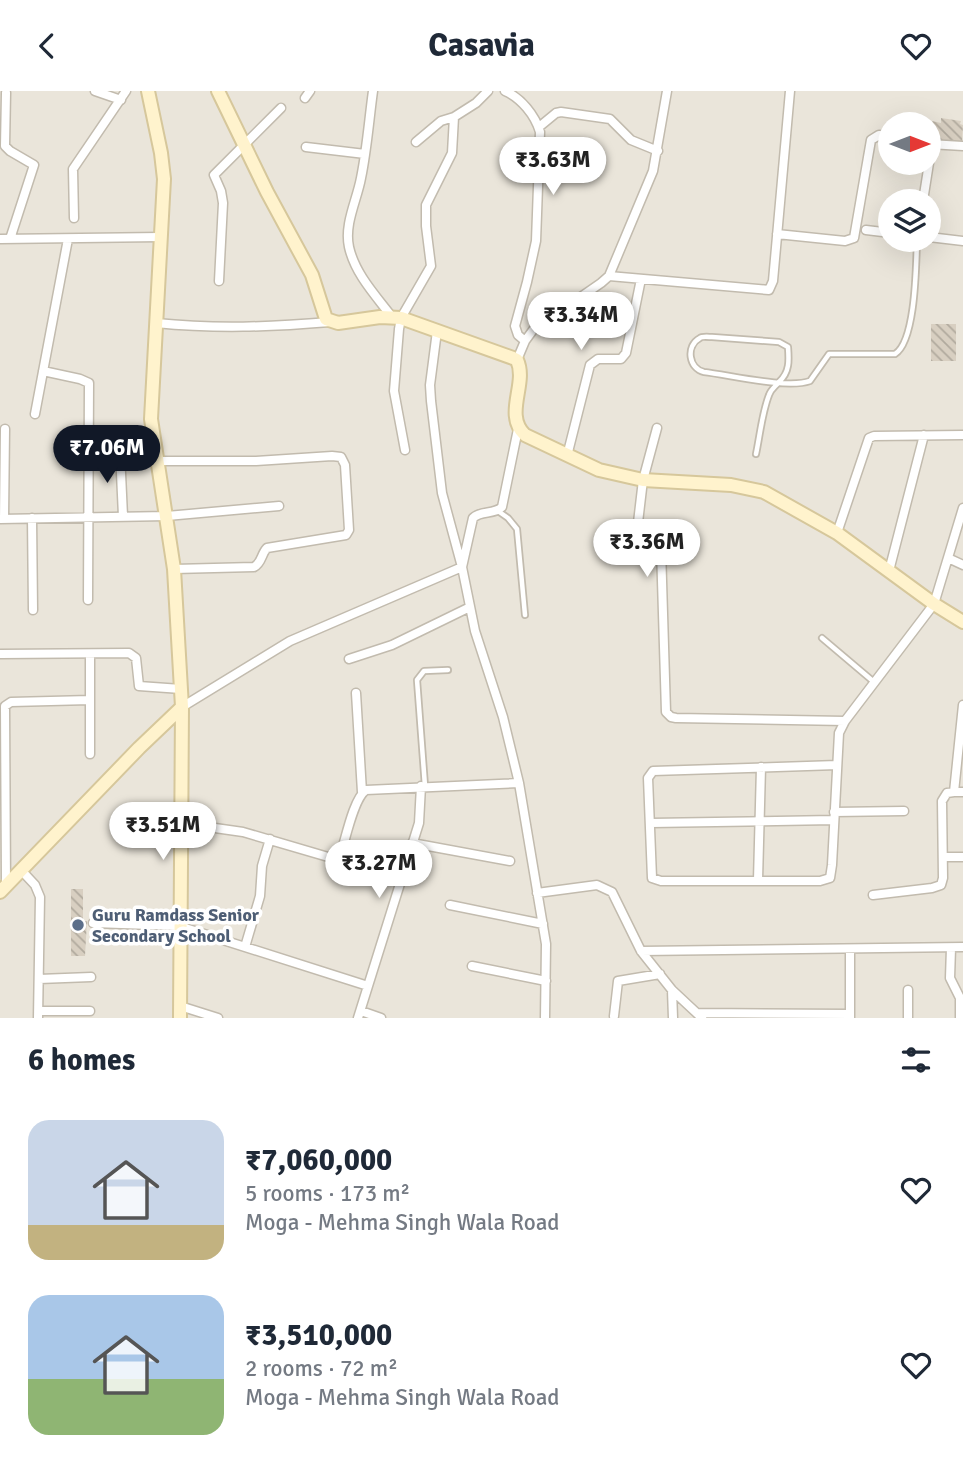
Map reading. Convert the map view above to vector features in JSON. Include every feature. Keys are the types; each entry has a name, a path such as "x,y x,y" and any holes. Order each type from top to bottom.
{"street":[{"path":"95,91 121,100"},
{"path":"74,218 74,169 127,91"},
{"path":"148,91 163,166 151,419 174,569 182,707 180,1012 218,1018"},
{"path":"373,91 361,180 350,223 349,245 353,260 362,276 396,317"},
{"path":"416,142 441,121 454,117 476,103 488,91"},
{"path":"505,91 521,101 538,127 540,139 536,241 515,326 515,330 526,341"},
{"path":"521,101 525,91"},
{"path":"667,91 653,171 609,276 538,325 517,360 520,369 515,420 519,429 525,435 599,470 643,480 755,488 836,533 963,622"},
{"path":"609,276 769,290 773,281 790,91"},
{"path":"6,93 2,128 6,149 34,165 10,239"},
{"path":"222,93 244,146 300,250 318,289 326,319 330,322"},
{"path":"219,281 223,203 214,174 281,108"},
{"path":"538,127 561,112 606,117 615,121 631,140 658,151"},
{"path":"405,450 394,391 396,317 431,266 426,205 452,153 454,117"},
{"path":"777,235 845,241 855,238 872,140 878,136"},
{"path":"942,145 963,146"},
{"path":"306,147 365,155"},
{"path":"866,230 878,231"},
{"path":"0,239 160,237"},
{"path":"941,238 963,241"},
{"path":"35,414 68,239"},
{"path":"567,456 590,365 598,359 621,359 626,353 641,279"},
{"path":"156,323 205,328 255,328 396,317 517,360"},
{"path":"437,331 430,385 442,493 462,567 475,631 503,717 519,783 543,924 547,981 545,1018"},
{"path":"43,371 89,383 88,600"},
{"path":"657,428 643,480 637,531 642,536 655,538 660,543 664,694 668,715 676,718 845,721"},
{"path":"5,429 2,519 167,516 279,506"},
{"path":"462,567 473,518 476,514 498,511 502,507 519,429"},
{"path":"889,571 924,435"},
{"path":"836,533 869,438 963,435"},
{"path":"120,452 123,516"},
{"path":"158,461 256,461 332,456 341,457 345,465 349,530 346,535 267,548 260,562 254,567 174,569"},
{"path":"837,765 653,771 648,779 651,873 656,881 820,881 830,878 839,733 845,721 934,604 963,509"},
{"path":"32,518 33,610"},
{"path":"948,558 963,565"},
{"path":"3,889 182,707 290,641 462,567"},
{"path":"349,659 392,645 470,607"},
{"path":"0,654 132,654 136,658 139,686 181,689"},
{"path":"90,654 90,754"},
{"path":"180,823 228,829 329,858 339,858 362,792 356,693"},
{"path":"3,889 5,706 11,702 90,701"},
{"path":"873,895 937,887 943,882 942,801 947,793 959,792 963,705"},
{"path":"758,880 761,767"},
{"path":"362,792 423,786 519,783"},
{"path":"381,1018 360,1014 419,823 423,786"},
{"path":"651,823 760,821 904,811"},
{"path":"245,947 260,896 262,866 270,839"},
{"path":"412,843 510,861"},
{"path":"943,857 963,857"},
{"path":"21,870 39,890 38,1015 90,1011"},
{"path":"537,894 597,885 604,887 616,898 641,951 672,990 699,1015 850,1016 850,949"},
{"path":"450,905 543,924"},
{"path":"93,923 179,926 368,986"},
{"path":"641,951 963,947"},
{"path":"951,948 950,978 960,998 960,1018"},
{"path":"472,966 547,981"},
{"path":"614,1016 618,981 660,974"},
{"path":"39,979 91,977"},
{"path":"672,990 673,1018"},
{"path":"908,990 908,1018"}],"lane":[{"path":"756,454 768,397 773,388 780,382 786,374 788,347 784,344 703,337 696,342 692,350 692,363 698,371 780,382 794,384 810,381 829,354 888,354 901,351 906,338 914,291 916,252"},
{"path":"498,511 509,518 517,529 526,615"},
{"path":"822,638 874,683"},
{"path":"423,786 417,680 424,671 448,670"}],"shaded area":[{"path":"0,91 963,91 963,1018 0,1018"}],"building":[{"path":"942,118 961,121 962,143 942,142"},
{"path":"931,324 956,324 956,361 931,361"},
{"path":"71,889 83,889 83,921 87,921 85,956 71,956"}],"place":[{"name":"Guru Ramdass Senior Secondary School","path":"78,925"}]}
